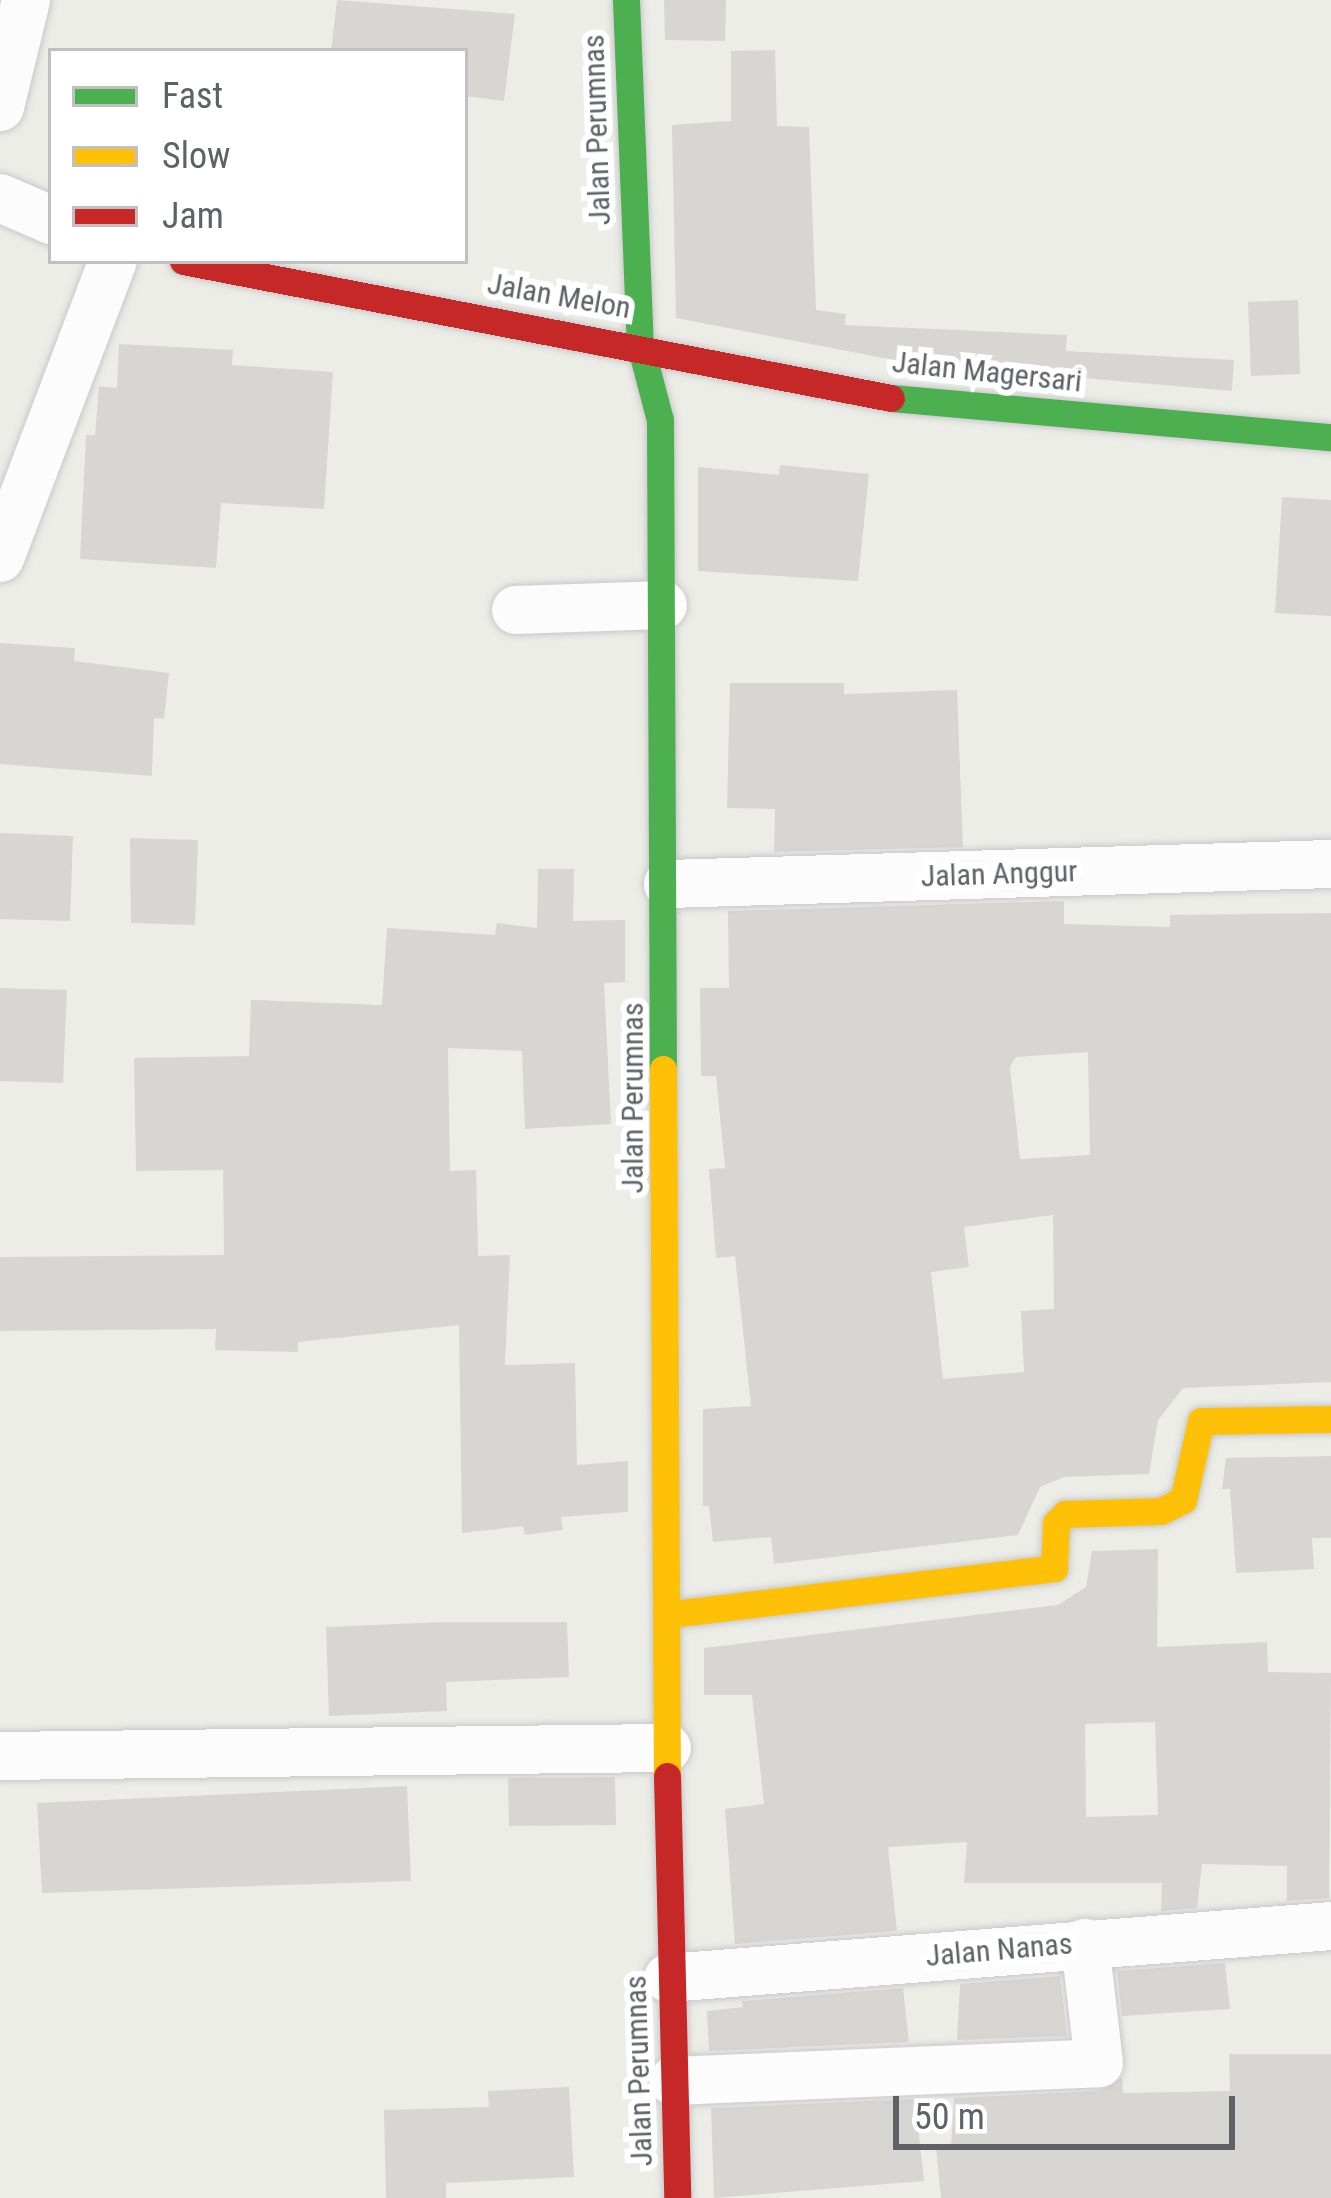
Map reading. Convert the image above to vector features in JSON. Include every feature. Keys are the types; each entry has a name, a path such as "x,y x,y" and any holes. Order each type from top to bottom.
{"street":[{"path":"0,107 26,0"},
{"name":"Jalan Perumnas","path":"626,0 640,344 660,420 668,884 668,1978 677,2198"},
{"path":"0,198 48,219"},
{"path":"0,558 111,264"},
{"name":"Jalan Melon","path":"200,264 640,344"},
{"name":"Jalan Magersari","path":"640,344 904,400 1331,437"},
{"path":"516,610 663,605"},
{"name":"Jalan Anggur","path":"668,884 1331,864"},
{"path":"670,1614 1054,1568 1056,1522 1065,1514 1161,1511 1183,1500 1191,1438 1202,1421 1331,1419"},
{"path":"0,1756 667,1748"},
{"name":"Jalan Nanas","path":"668,1978 1331,1926"},
{"path":"673,2081 1099,2063 1085,1943"}],"building":[{"path":"337,0 515,14 504,101 468,96 468,48 331,48"},
{"path":"664,0 726,0 725,41 665,40"},
{"path":"775,50 777,126 809,127 816,310 846,314 845,325 1067,335 1066,351 1234,360 1232,391 909,363 676,318 672,125 731,121 731,51"},
{"path":"1298,300 1300,374 1251,376 1248,302"},
{"path":"119,344 233,350 232,365 333,372 324,509 221,503 216,568 80,559 86,435 95,435 99,386 117,388"},
{"path":"780,465 869,474 858,581 698,571 698,467 779,475"},
{"path":"1282,497 1331,500 1331,616 1275,613"},
{"path":"0,643 75,648 74,661 169,673 164,719 154,718 152,776 0,764"},
{"path":"730,683 844,683 844,694 957,690 963,847 774,852 775,809 727,808"},
{"path":"0,833 73,836 70,921 0,919"},
{"path":"130,838 198,840 195,925 131,923"},
{"path":"538,869 574,869 573,921 625,920 625,982 604,983 611,1124 525,1129 522,1051 448,1048 450,1171 476,1170 478,1256 510,1255 505,1365 575,1363 577,1465 628,1461 628,1512 561,1517 563,1530 525,1535 523,1526 462,1533 459,1325 298,1342 298,1352 215,1350 216,1329 0,1331 0,1257 224,1255 223,1170 136,1171 134,1058 249,1056 251,1000 382,1005 387,928 495,935 497,923 537,928"},
{"path":"1064,901 1064,924 1170,927 1170,915 1331,913 1331,1382 1183,1388 1158,1420 1149,1474 1064,1477 1040,1487 1018,1535 774,1564 771,1537 713,1542 709,1506 703,1506 703,1409 751,1406 735,1256 716,1258 709,1169 725,1168 716,1076 701,1076 700,988 729,988 728,911","holes":["1088,1052 1090,1155 1020,1159 1010,1067 1016,1057","1053,1215 1054,1309 1021,1311 1024,1372 943,1379 931,1272 969,1267 964,1227"]},
{"path":"0,988 67,990 63,1083 0,1081"},
{"path":"1331,1456 1331,1538 1312,1538 1314,1569 1236,1573 1230,1489 1222,1489 1226,1458"},
{"path":"1158,1549 1157,1647 1267,1642 1268,1672 1331,1673 1329,1898 1287,1901 1287,1866 1202,1864 1197,1908 1161,1911 1162,1883 964,1883 967,1842 888,1847 897,1931 735,1944 725,1809 764,1804 752,1695 704,1695 704,1648 1058,1605 1086,1587 1092,1551","holes":["1155,1722 1158,1815 1086,1817 1085,1724"]},
{"path":"567,1622 569,1677 446,1682 447,1711 329,1716 326,1627"},
{"path":"615,1777 616,1825 509,1826 508,1778"},
{"path":"407,1786 411,1881 42,1893 37,1803"},
{"path":"1225,1963 1230,2009 1122,2016 1117,1971"},
{"path":"1060,1976 1067,2036 957,2040 960,1984"},
{"path":"903,1988 909,2042 709,2051 707,2011 743,2007 742,2001"},
{"path":"1229,2054 1331,2054 1331,2198 941,2198 936,2148 951,2147 954,2098 1100,2091 1122,2078 1123,2093 1230,2091"},
{"path":"569,2087 574,2177 446,2183 446,2198 386,2198 384,2110 489,2107 488,2091"},
{"path":"915,2099 924,2181 714,2198 711,2108"}],"traffic: fast":[{"path":"626,0 640,344 660,420 663,1069"},
{"path":"891,398 1331,437"}],"traffic: slow":[{"path":"663,1069 667,1776"},
{"path":"671,1614 1054,1568 1056,1523 1065,1514 1161,1511 1183,1500 1201,1421 1331,1419"}],"traffic: jam":[{"path":"199,264 891,398"},
{"path":"667,1776 677,2198"}]}
